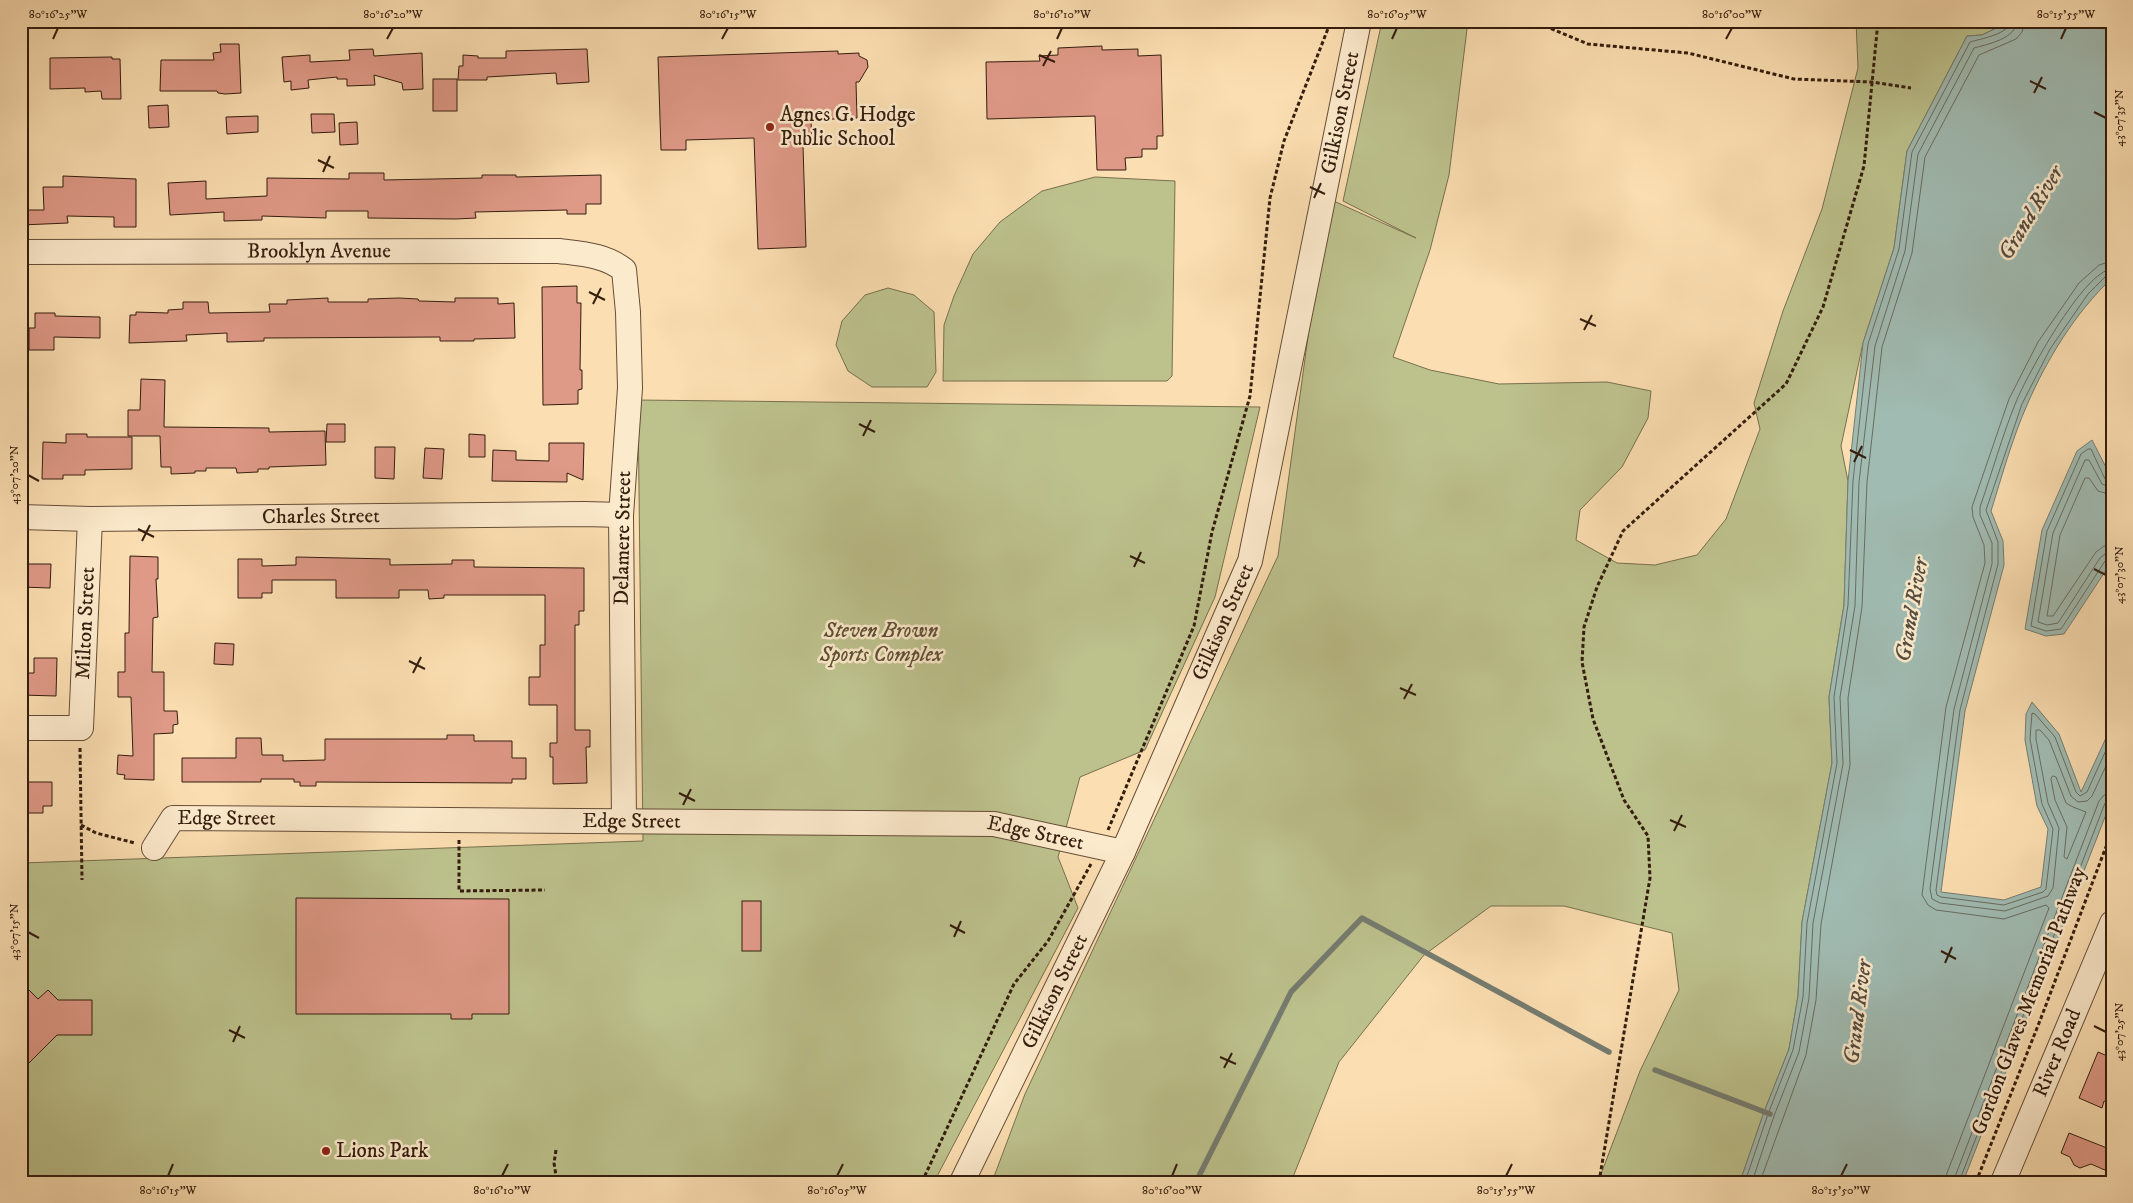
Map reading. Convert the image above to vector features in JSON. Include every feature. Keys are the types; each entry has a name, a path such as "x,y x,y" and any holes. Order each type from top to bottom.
{"street":[{"name":"Gilkison Street","path":"962,1182 1112,849 1250,561 1359,21"},
{"name":"Brooklyn Avenue","path":"21,252 559,252 593,255 614,262"},
{"name":"Delamere Street","path":"614,262 624,270 628,312 630,388 621,515 624,820"},
{"name":"Charles Street","path":"21,517 90,519 621,515"},
{"name":"Milton Street","path":"81,728 90,519"},
{"path":"21,728 81,728"},
{"name":"Edge Street","path":"154,848 172,818 994,824 1112,849"},
{"name":"River Road","path":"2003,1182 2112,923"}],"path":[{"path":"922,1182 1014,984 1048,942 1112,849 1194,626 1212,532 1250,396 1270,198 1284,140 1331,21"},
{"path":"1533,21 1588,44 1688,53 1794,79 1872,82 1911,88"},
{"path":"1599,1182 1650,878 1648,836 1624,800 1593,718 1582,662 1584,627 1597,587 1622,531 1786,384 1823,307 1864,166 1878,21"},
{"path":"81,728 82,880"},
{"path":"459,820 459,891 545,890"},
{"path":"81,825 96,833 154,848"},
{"name":"Gordon Glaves Memorial Pathway","path":"1976,1182 2112,831"},
{"path":"556,1150 554,1163 557,1182"},
{"path":"505,1182 509,1178"}],"green space":[{"path":"1382,21 1468,21 1449,175 1430,250 1393,357 1430,370 1499,384 1607,382 1651,391 1648,418 1622,467 1580,510 1576,540 1617,563 1655,565 1697,555 1726,519 1760,429 1754,403 1783,311 1822,209 1858,68 1856,21 2011,21 1982,35 1967,36 1907,151 1894,248 1863,343 1841,446 1848,481 1844,605 1829,697 1832,763 1802,922 1798,996 1789,1049 1764,1112 1740,1182 1598,1182 1640,1071 1679,990 1672,933 1564,906 1491,906 1424,955 1339,1062 1291,1182 992,1182 1025,1094 1278,556 1327,198 1416,238 1343,201"},
{"path":"1095,177 1175,181 1172,376 1167,381 943,381 944,325 954,296 973,254 1000,222 1042,191"},
{"path":"888,288 914,295 934,312 936,372 927,387 872,387 848,371 836,345 842,321 865,295"},
{"name":"Steven Brown Sports Complex","path":"638,400 1260,407 1215,597 1145,750 1080,777 1058,857 1078,908 934,1182 21,1182 21,863 643,841"}],"water":[{"name":"Grand River","path":"2011,21 2112,21 2112,278 2074,321 2044,371 2027,405 2017,431 1991,511 2003,541 2004,565 1965,711 1941,892 2004,900 2041,887 2048,829 2037,806 2025,740 2026,714 2032,702 2059,734 2081,792 2112,725 2112,799 1963,1182 1740,1182 1764,1112 1789,1049 1798,996 1802,922 1832,763 1829,697 1844,605 1848,481 1863,343 1894,248 1907,151 1967,36 1982,35"},
{"path":"2092,440 2112,479 2112,561 2064,634 2046,636 2025,629 2042,530 2077,451"}],"building":[{"path":"220,44 239,44 241,93 160,91 161,60 214,60 213,53 221,52"},
{"path":"1102,46 1102,50 1138,49 1138,56 1161,55 1163,136 1157,136 1157,149 1142,149 1142,157 1125,158 1126,170 1097,170 1095,116 987,119 986,62 1040,61 1039,56 1058,55 1058,48"},
{"path":"373,49 374,56 422,53 423,89 403,90 402,83 374,75 375,85 347,86 347,79 337,79 337,77 308,80 309,88 291,90 291,81 284,82 282,57 310,55 310,62 350,60 349,50"},
{"path":"587,49 589,82 557,84 556,73 487,77 487,80 458,80 459,66 463,66 463,55 478,56 478,58 506,58 506,51"},
{"path":"838,51 838,54 859,53 859,56 867,60 868,67 859,82 856,82 857,118 811,120 812,145 803,145 806,247 758,249 754,138 686,140 686,150 661,150 658,57"},
{"path":"112,57 112,59 120,59 121,99 102,99 101,91 85,92 85,88 50,89 50,58"},
{"path":"433,79 457,79 457,111 433,111"},
{"path":"168,105 169,127 149,128 148,106"},
{"path":"311,114 334,114 335,132 312,133"},
{"path":"258,116 258,132 227,134 226,117"},
{"path":"357,122 358,144 340,145 339,123"},
{"path":"349,173 384,173 384,180 482,178 482,175 516,175 516,177 601,175 601,204 586,204 586,214 567,214 567,210 475,212 476,218 456,219 368,218 368,211 326,211 326,218 262,216 262,220 224,221 224,212 170,215 168,183 206,181 206,199 267,196 267,178 349,179"},
{"path":"63,176 136,179 136,227 114,227 114,217 67,216 68,223 21,225 21,210 44,210 43,187 63,187"},
{"path":"577,286 577,303 581,303 580,370 582,370 582,389 578,390 578,404 543,405 542,287"},
{"path":"328,298 328,302 368,302 368,299 399,298 418,299 419,301 455,302 455,298 498,298 498,304 514,303 515,338 440,341 440,337 264,338 264,341 227,342 227,333 186,335 187,341 129,343 130,315 136,315 136,312 168,313 168,310 183,309 183,302 208,302 209,313 270,312 269,304 287,304 287,300"},
{"path":"35,313 55,313 55,316 100,317 100,338 54,337 54,350 29,350 29,328 35,328"},
{"path":"141,379 165,380 164,427 269,428 269,432 325,431 326,465 269,467 269,469 258,469 258,472 237,473 236,468 206,468 206,471 195,471 195,473 171,474 171,467 161,467 160,436 128,436 128,410 140,410"},
{"path":"327,424 345,424 345,442 326,442"},
{"path":"66,434 87,434 87,437 132,437 132,469 85,470 85,475 63,475 63,479 42,479 43,442 66,443"},
{"path":"469,434 485,435 485,457 469,457"},
{"path":"549,443 584,443 583,480 567,473 567,482 492,481 493,450 516,451 516,460 549,461"},
{"path":"375,447 395,447 394,479 375,478"},
{"path":"425,448 444,449 442,479 423,478"},
{"path":"130,556 158,557 158,579 156,579 158,617 153,618 152,672 164,672 164,711 177,711 178,724 173,725 173,733 154,734 154,780 124,779 125,775 117,774 118,755 133,756 131,697 118,697 118,672 125,672 125,633 129,633"},
{"path":"296,557 390,559 390,565 452,564 452,560 474,560 474,567 584,568 584,611 579,611 579,625 575,625 575,730 590,730 590,747 586,747 587,783 553,784 553,757 550,757 550,743 557,743 557,705 529,705 529,677 540,677 540,645 545,645 545,595 444,595 444,598 429,599 428,590 399,590 399,598 336,598 336,580 272,580 272,593 262,593 262,598 238,598 238,559 262,559 262,566 296,565"},
{"path":"21,564 51,564 50,588 21,587"},
{"path":"215,643 234,644 233,665 214,664"},
{"path":"34,658 57,658 56,696 21,695 21,673 34,673"},
{"path":"447,735 474,735 474,741 512,741 512,758 526,758 526,779 512,779 512,783 316,782 316,786 300,786 300,782 294,782 294,779 261,779 261,782 182,782 182,758 236,758 236,738 261,738 262,755 283,755 283,761 325,760 325,739 447,739"},
{"path":"27,782 52,782 52,806 43,806 43,813 27,813"},
{"path":"296,898 509,899 509,1014 472,1014 472,1019 451,1019 451,1014 296,1014"},
{"path":"742,901 761,901 761,951 742,951"},
{"path":"21,982 38,999 48,990 58,1000 92,1000 92,1035 57,1035 21,1071"},
{"path":"2098,1052 2112,1058 2112,1105 2104,1101 2102,1108 2079,1098"},
{"path":"2069,1133 2112,1150 2112,1160 2107,1171 2091,1164 2080,1168 2074,1165 2070,1157 2061,1153"}],"waterway":[{"path":"1196,1182 1291,992 1362,918 1609,1052"},
{"path":"1655,1070 1770,1114"}],"place":[{"name":"Agnes G. Hodge Public School","path":"770,127"},
{"name":"Lions Park","path":"326,1151"}]}
